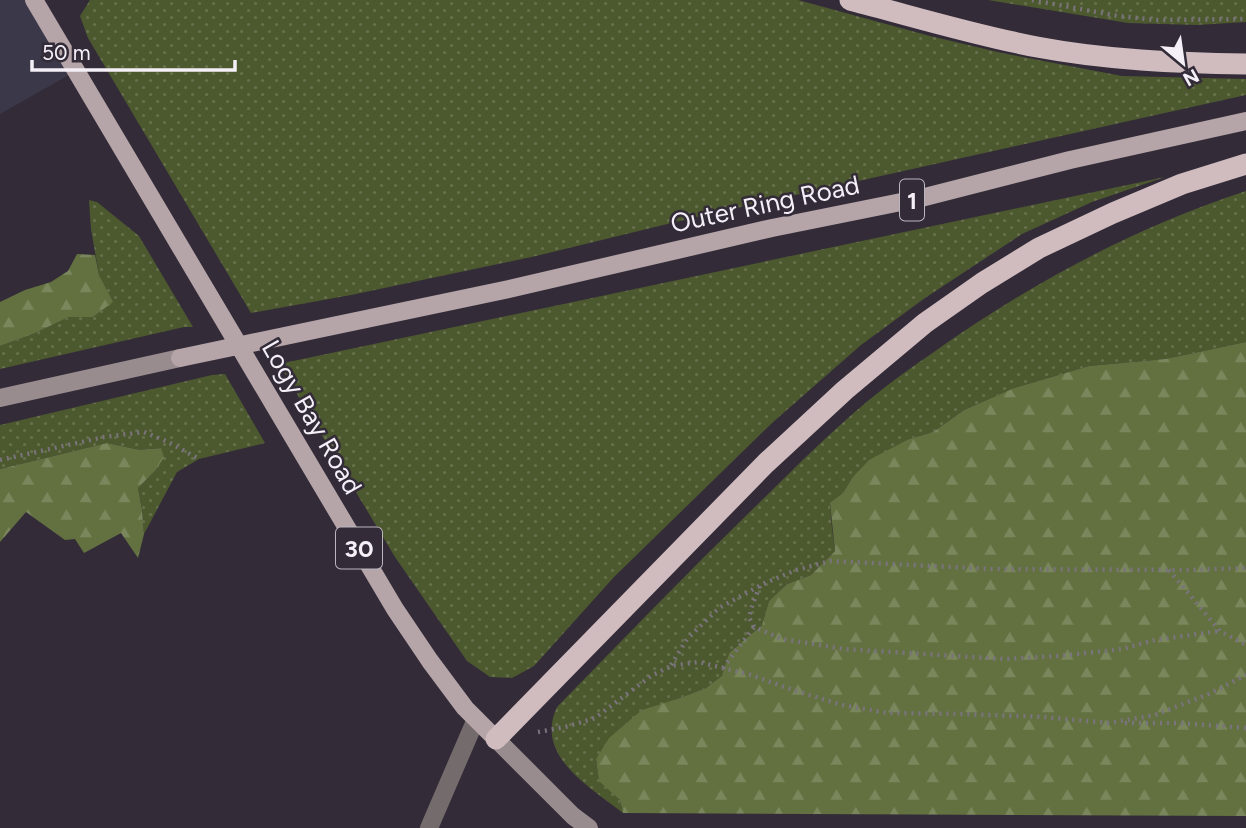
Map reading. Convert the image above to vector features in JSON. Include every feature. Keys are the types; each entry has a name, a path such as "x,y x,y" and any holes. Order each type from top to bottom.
{"highway":[{"path":"850,0 974,34 1039,47 1150,62 1246,64"},
{"path":"496,739 766,463 845,390 925,323 1039,248 1182,184 1246,164"}],"main road":[{"name":"Logy Bay Road","path":"34,0 395,609 465,708 573,816 589,828"},
{"name":"Outer Ring Road","path":"0,398 509,289 772,228 921,198 1070,160 1246,121"}],"street":[{"path":"429,828 476,719"}],"path":[{"path":"1032,0 1143,19 1246,19"},
{"path":"0,460 104,436 144,432 199,459"},
{"path":"671,666 687,639 719,608 796,570 831,561 993,569 1246,568"},
{"path":"1169,569 1220,631 1246,645"},
{"path":"761,585 749,617 754,627 782,639 844,649 1003,659 1122,649 1155,640 1220,631"},
{"path":"723,668 754,627"},
{"path":"496,739 565,727 595,718 651,676 671,666 699,662 751,675 842,705 887,713 1031,716 1110,723 1180,723 1246,728"},
{"path":"1110,723 1155,715 1209,694 1246,675"}],"shaded area":[{"path":"0,0 34,0 76,71 0,114"}],"green space":[{"path":"90,0 798,0 1002,53 1122,76 1246,79 1246,95 692,218 536,256 251,313 88,38 80,16"},
{"path":"988,0 1246,0 1246,22 1197,25 1128,23"},
{"path":"1165,177 1092,202 1022,234 925,298 861,345 772,423 614,577 534,666 512,678 490,677 467,661 395,557 279,364"},
{"path":"1246,191 1246,342 1165,359 1089,366 1014,388 964,410 933,432 909,439 852,478 843,493 830,504 835,551 811,575 787,584 769,601 762,625 729,653 723,676 706,688 677,699 596,759 599,780 620,800 623,813 569,769 553,741 552,725 557,707 733,528 867,401 968,329 1082,260 1163,222"},
{"path":"89,200 97,202 139,236 193,327 0,369 0,346 69,317 93,317 112,302 99,275"},
{"path":"77,254 95,255 99,275 113,302 93,317 69,317 0,346 0,302 51,282 68,271"},
{"path":"1246,342 1246,816 623,813 620,800 599,781 596,759 609,738 642,710 706,688 722,676 729,653 762,625 769,601 787,584 811,575 835,551 830,503 843,493 852,478 869,460 909,439 933,432 964,410 1014,388 1089,366 1165,359"},
{"path":"225,374 265,443 199,459 177,472 144,534 138,488 155,471 161,448 140,450 107,443 0,469 0,425"},
{"path":"107,443 140,450 161,448 164,457 155,471 138,488 144,534 138,558 121,533 84,553 75,539 65,540 26,512 0,542 0,469"}]}
